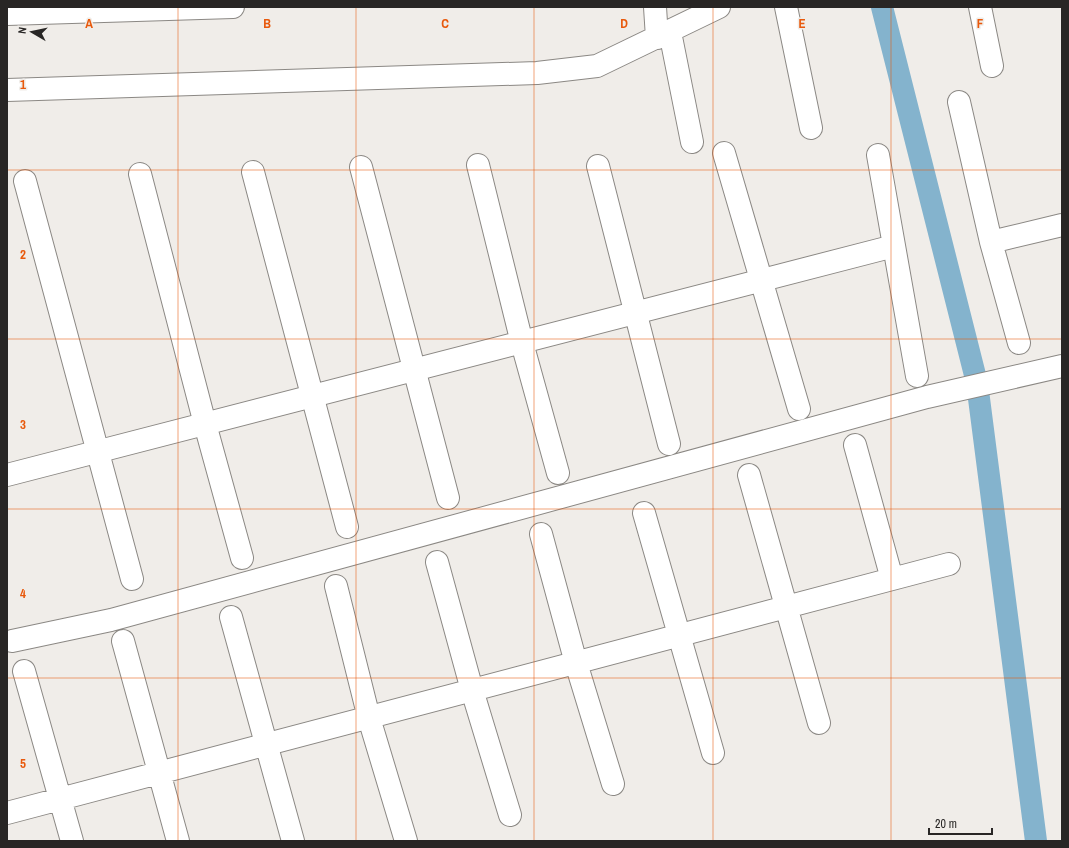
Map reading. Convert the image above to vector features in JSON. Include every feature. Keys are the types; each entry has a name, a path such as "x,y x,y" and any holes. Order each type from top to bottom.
{"street":[{"path":"7,14 233,7"},
{"path":"655,7 692,142"},
{"path":"7,90 537,73 597,66 719,7"},
{"path":"786,7 811,128"},
{"path":"980,7 992,66"},
{"path":"959,102 991,242 1019,343"},
{"path":"724,153 799,409"},
{"path":"878,155 917,376"},
{"path":"478,165 522,343 558,473"},
{"path":"598,166 669,444"},
{"path":"361,167 448,498"},
{"path":"253,172 347,528"},
{"path":"140,174 205,424 242,558"},
{"path":"25,181 132,579"},
{"path":"991,242 1062,225"},
{"path":"7,475 761,282 894,246"},
{"path":"9,635 119,618 933,396 1062,366"},
{"path":"855,445 892,579"},
{"path":"750,474 785,607 819,723"},
{"path":"644,514 714,753"},
{"path":"541,534 576,663 613,784"},
{"path":"437,562 472,690 510,815"},
{"path":"7,812 369,718 948,564"},
{"path":"336,586 369,718 406,841"},
{"path":"231,617 293,841"},
{"path":"122,641 178,841"},
{"path":"24,671 72,841"}],"waterway":[{"path":"882,7 977,383 1036,841"}]}
